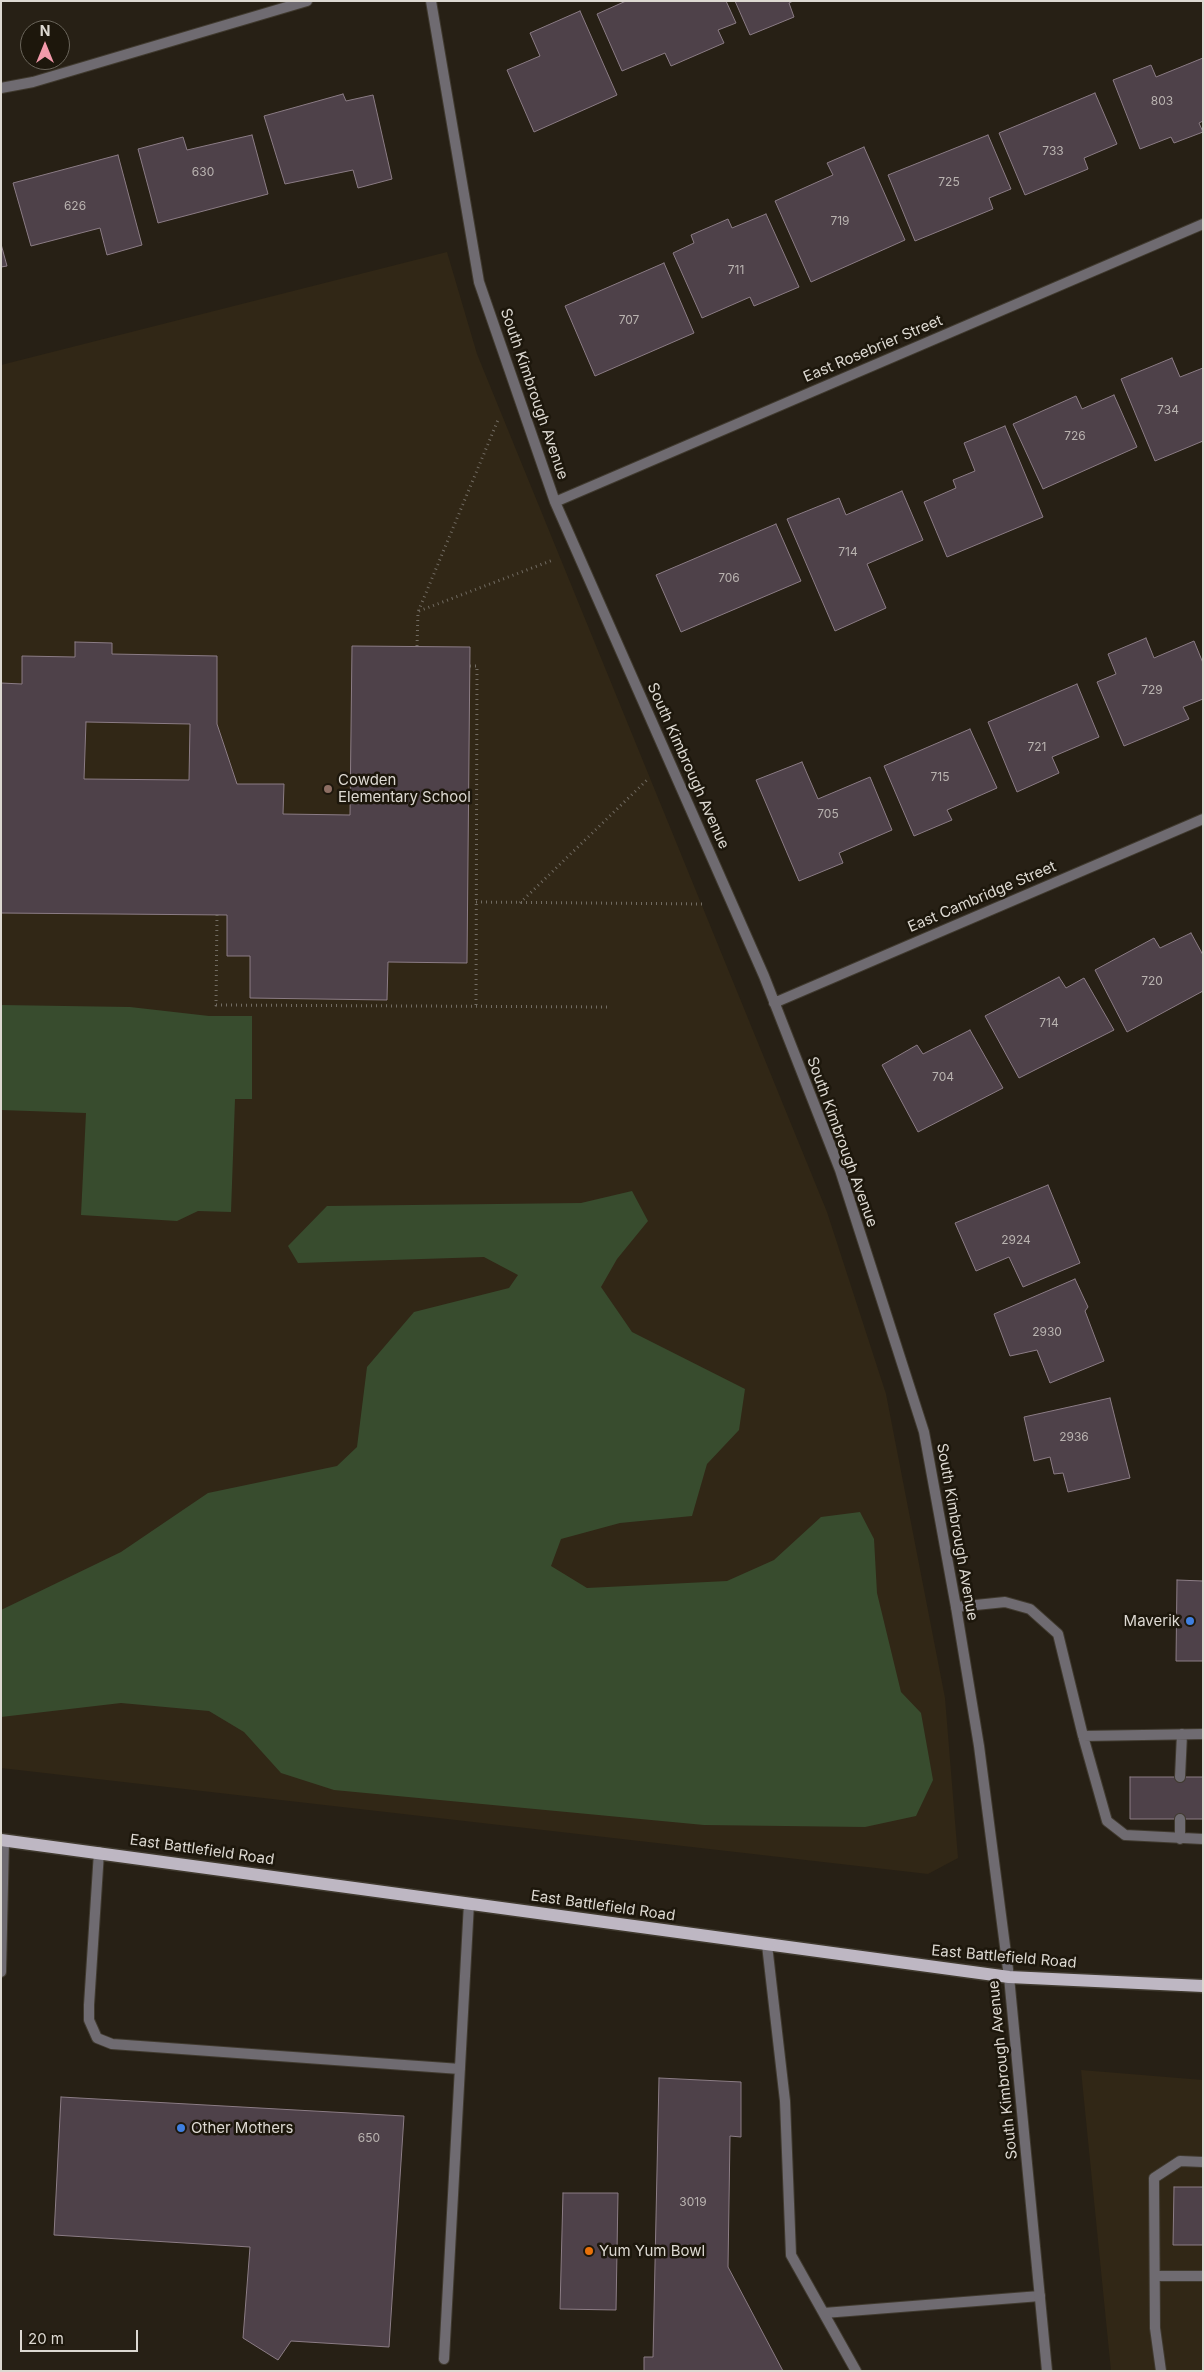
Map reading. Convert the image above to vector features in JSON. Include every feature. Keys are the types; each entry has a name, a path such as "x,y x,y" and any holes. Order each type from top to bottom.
{"main road":[{"name":"East Battlefield Road","path":"3,1840 1009,1977 1203,1986"}],"street":[{"path":"1,88 33,82 308,1"},
{"name":"South Kimbrough Avenue","path":"431,1 479,282 555,502 732,904 774,1003 840,1170 924,1432 979,1746 1009,1977 1047,2371"},
{"name":"East Rosebrier Street","path":"555,502 1203,224"},
{"name":"East Cambridge Street","path":"774,1003 1203,819"},
{"path":"956,1607 1005,1602 1030,1608 1058,1634 1083,1736 1107,1821 1125,1834 1203,1840"},
{"path":"1180,1777 1182,1734"},
{"path":"1083,1736 1203,1734"},
{"path":"1180,1819 1180,1839"},
{"path":"1,1972 3,1840"},
{"path":"99,1852 89,2005 89,2020 97,2038 112,2044 460,2069"},
{"path":"444,2359 469,1903"},
{"path":"766,1945 785,2101 791,2255 856,2371"},
{"path":"1160,2371 1155,2328 1154,2178 1180,2161 1203,2162"},
{"path":"1155,2276 1203,2276"},
{"path":"824,2313 1040,2296"}],"path":[{"path":"417,646 418,612 514,382"},
{"path":"418,612 577,551"},
{"path":"470,666 477,666 476,1007"},
{"path":"519,903 668,759"},
{"path":"476,902 732,904"},
{"path":"217,915 216,1005 609,1007"}],"shaded area":[{"name":"Cowden Elementary School","path":"447,252 477,354 827,1212 886,1394 945,1698 958,1858 928,1874 1,1768 1,365"},
{"path":"1081,2070 1203,2080 1203,2371 1111,2371"}],"green space":[{"path":"1,1005 130,1007 209,1016 252,1016 252,1099 235,1099 231,1212 198,1211 177,1221 81,1215 86,1113 1,1110"},
{"path":"632,1191 648,1221 617,1259 601,1287 632,1332 745,1389 739,1430 707,1464 692,1516 620,1523 561,1539 551,1566 587,1588 727,1581 774,1560 821,1517 860,1512 874,1539 877,1593 901,1692 921,1713 933,1780 916,1816 865,1827 704,1825 334,1790 281,1773 244,1732 209,1711 121,1703 1,1717 1,1610 121,1552 208,1493 337,1466 357,1447 367,1367 414,1312 509,1288 518,1275 484,1257 298,1263 288,1246 327,1206 581,1203"}],"building":[{"path":"626,1 726,1 736,23 718,30 724,43 671,66 665,53 622,71 597,14"},
{"path":"735,1 793,1 789,3 794,17 750,35"},
{"path":"580,11 617,95 534,132 507,70 540,56 530,33"},
{"path":"1203,58 1203,121 1199,123 1203,132 1174,143 1171,137 1140,149 1113,80 1151,65 1156,77"},
{"path":"1095,93 1117,144 1084,158 1088,169 1025,195 999,133"},
{"path":"343,94 346,101 373,95 392,179 358,188 353,170 285,184 264,116"},
{"path":"252,135 268,194 158,223 138,149 183,137 187,150"},
{"path":"988,135 1011,189 989,198 993,209 915,241 888,175"},
{"path":"864,147 905,240 811,282 775,201 833,175 827,163"},
{"path":"118,155 142,245 107,255 100,228 31,246 13,183"},
{"path":"766,214 799,287 754,306 750,297 702,318 673,253 694,243 691,235 728,219 732,228"},
{"path":"1,244 7,266 1,267"},
{"path":"664,263 694,333 595,376 565,306"},
{"path":"1172,358 1180,377 1203,368 1203,441 1155,461 1121,379"},
{"path":"1114,395 1137,447 1043,489 1013,424 1076,396 1082,409"},
{"path":"1005,426 1043,517 947,557 924,502 956,488 953,480 975,471 964,443"},
{"path":"902,491 923,540 867,564 886,608 835,631 787,519 839,498 846,515"},
{"path":"776,524 801,581 681,632 656,575"},
{"path":"1146,638 1154,658 1194,641 1203,663 1203,699 1183,707 1189,719 1124,746 1097,682 1116,674 1108,654"},
{"path":"75,642 112,643 112,654 217,656 217,724 237,784 284,784 283,814 350,815 352,646 470,647 467,963 388,962 387,1000 250,998 250,956 227,956 227,915 1,913 1,683 22,684 22,656 75,657","holes":["86,722 190,724 189,780 84,779"]},
{"path":"1077,684 1099,737 1052,757 1059,773 1017,792 988,722"},
{"path":"970,729 997,788 947,810 952,820 914,836 884,766"},
{"path":"802,762 818,799 870,777 892,830 839,853 843,863 799,881 756,780"},
{"path":"1191,933 1203,955 1203,991 1127,1032 1095,970 1154,938 1160,948"},
{"path":"1059,977 1066,988 1084,978 1114,1030 1019,1078 985,1016"},
{"path":"970,1030 1003,1088 918,1132 882,1065 917,1045 923,1054"},
{"path":"1048,1185 1080,1263 1023,1287 1009,1257 976,1271 955,1223"},
{"path":"1075,1279 1088,1307 1085,1311 1104,1361 1050,1383 1037,1350 1010,1356 994,1314"},
{"path":"1110,1398 1130,1478 1068,1492 1063,1473 1054,1474 1050,1457 1034,1461 1024,1417"},
{"name":"Maverik","path":"1177,1580 1203,1581 1203,1661 1176,1661"},
{"path":"1130,1777 1203,1777 1203,1819 1130,1819"},
{"path":"659,2078 741,2082 741,2137 730,2136 728,2267 783,2371 644,2371 644,2357 653,2357"},
{"path":"61,2097 404,2116 389,2347 291,2341 278,2360 243,2338 250,2247 54,2235"},
{"path":"1174,2187 1203,2187 1203,2245 1173,2245"},
{"name":"Yum Yum Bowl","path":"563,2193 618,2193 616,2310 560,2309"}],"place":[{"name":"Cowden Elementary School","path":"328,789"},
{"name":"Maverik","path":"1190,1621"},
{"name":"Other Mothers","path":"181,2128"},
{"name":"Yum Yum Bowl","path":"589,2251"}]}
